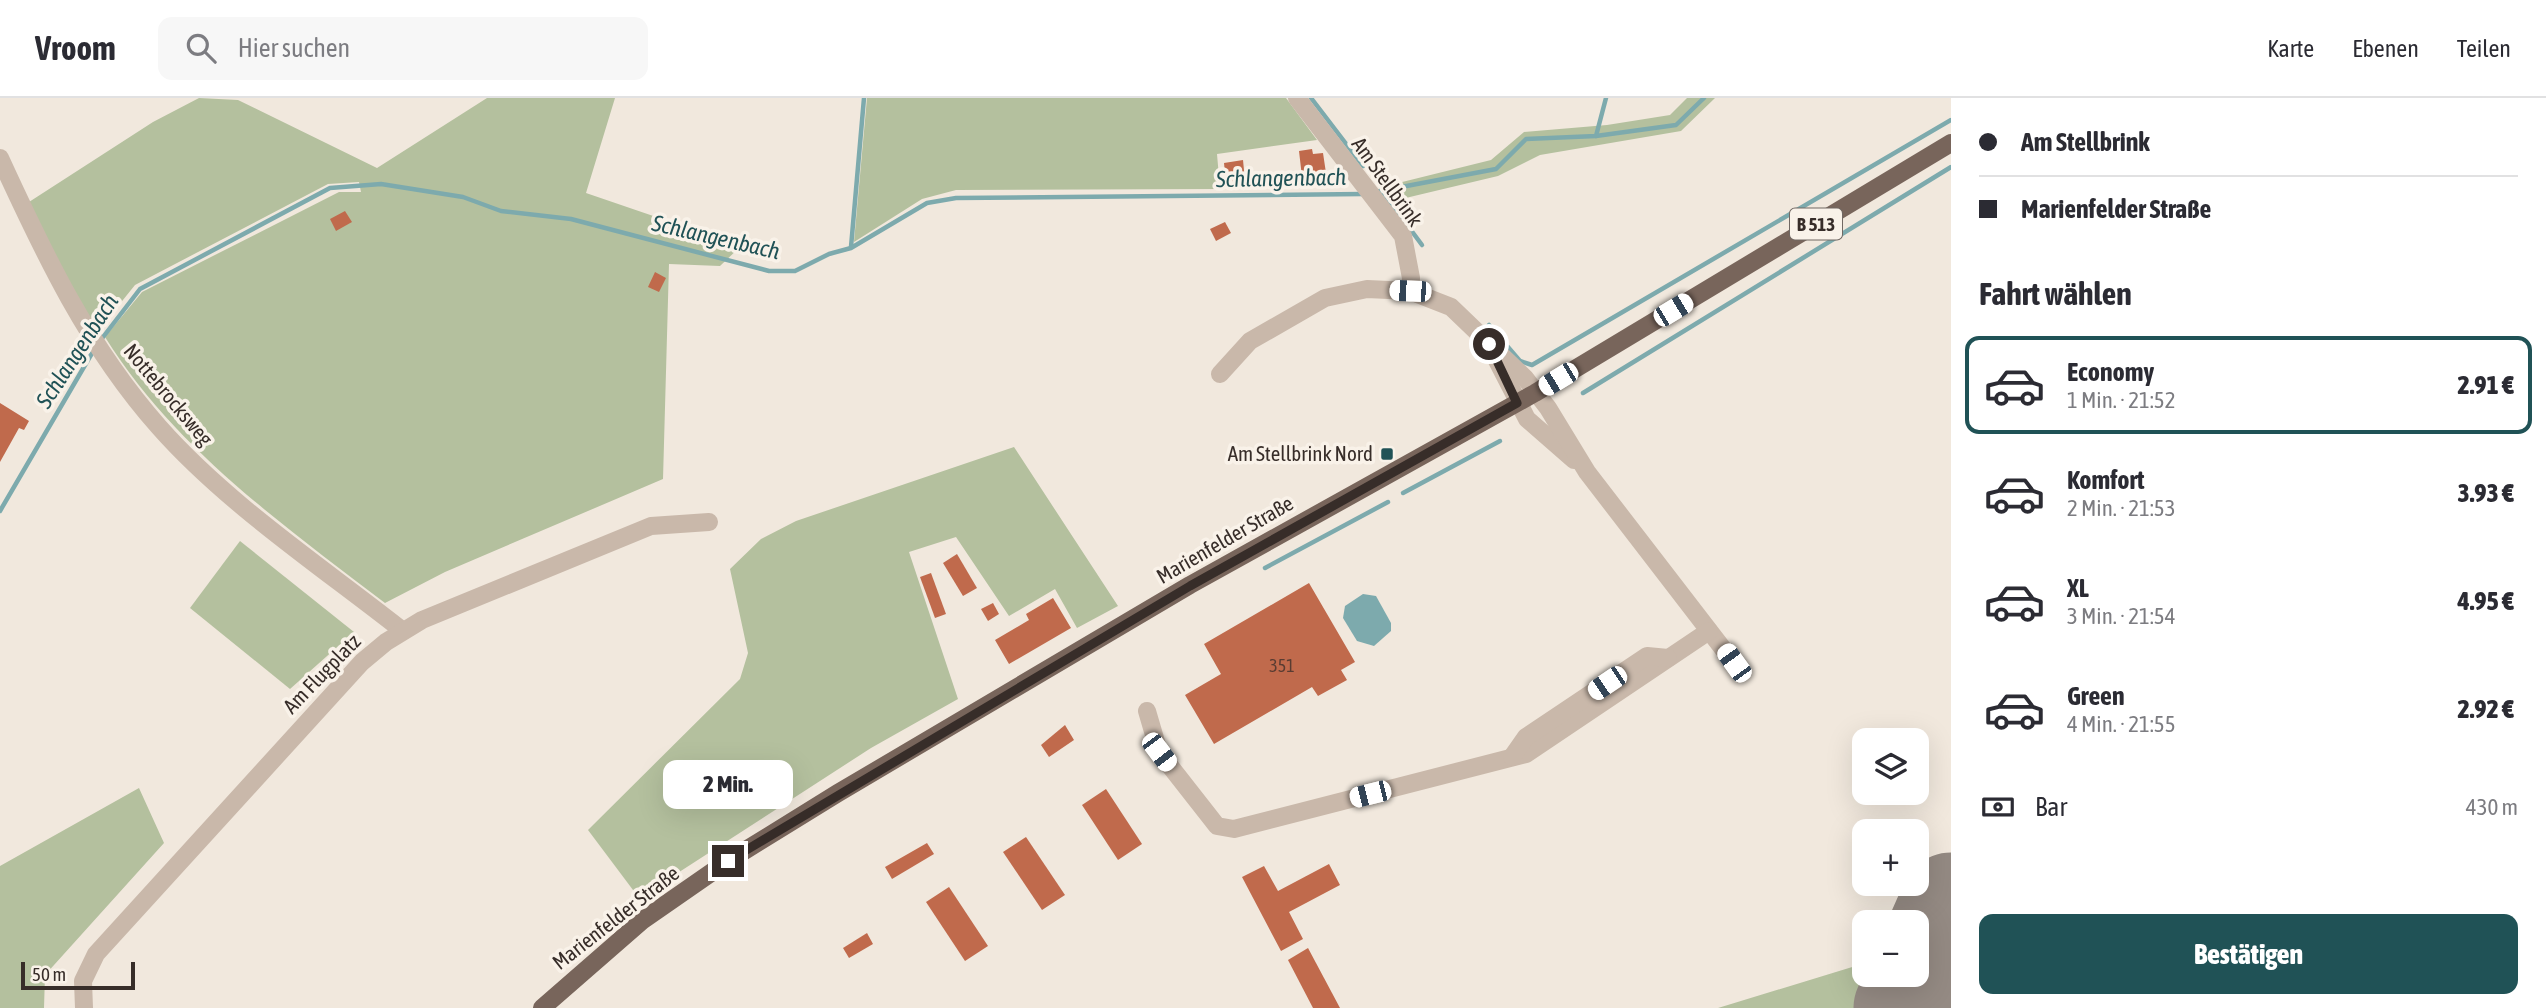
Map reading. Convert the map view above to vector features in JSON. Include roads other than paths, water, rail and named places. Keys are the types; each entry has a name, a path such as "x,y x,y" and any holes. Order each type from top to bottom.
{"main road":[{"name":"Marienfelder Straße","path":"542,1008 643,920 805,813 1190,586 1535,393 1951,143"}],"street":[{"name":"Am Stellbrink","path":"1297,98 1403,236 1411,278 1410,291"},
{"name":"Nottebrocksweg","path":"0,158 56,277 89,334 159,427 198,466 403,631"},
{"path":"1220,374 1250,341 1325,298 1367,289 1410,291 1451,307 1535,393 1587,472 1734,663"},
{"path":"1489,344 1527,419 1587,472"},
{"name":"Am Flugplatz","path":"84,1008 83,981 96,954 362,662 403,631 651,526 709,522"},
{"path":"1147,711 1159,752 1217,826 1234,829 1526,754 1709,631"}],"water":[{"path":"1363,594 1376,596 1391,623 1391,631 1374,646 1357,641 1343,618 1345,606"}],"waterway":[{"path":"851,247 864,98"},
{"path":"1311,98 1363,166"},
{"path":"1596,136 1606,98"},
{"name":"Schlangenbach","path":"1375,192 1496,169 1526,139 1596,136 1676,125 1704,98"},
{"path":"1489,325 1520,361 1532,365 1951,120"},
{"path":"1583,393 1951,167"},
{"name":"Schlangenbach","path":"100,341 140,289 330,188 381,184 463,197 501,211 571,219 769,271 795,271 829,254 851,248 927,203 956,198 1363,194"},
{"path":"1382,191 1422,245"},
{"name":"Schlangenbach","path":"0,511 95,348"},
{"path":"1403,493 1500,441"},
{"path":"1265,568 1388,502"}],"place":[{"name":"Am Stellbrink Nord","path":"1387,454"}]}
